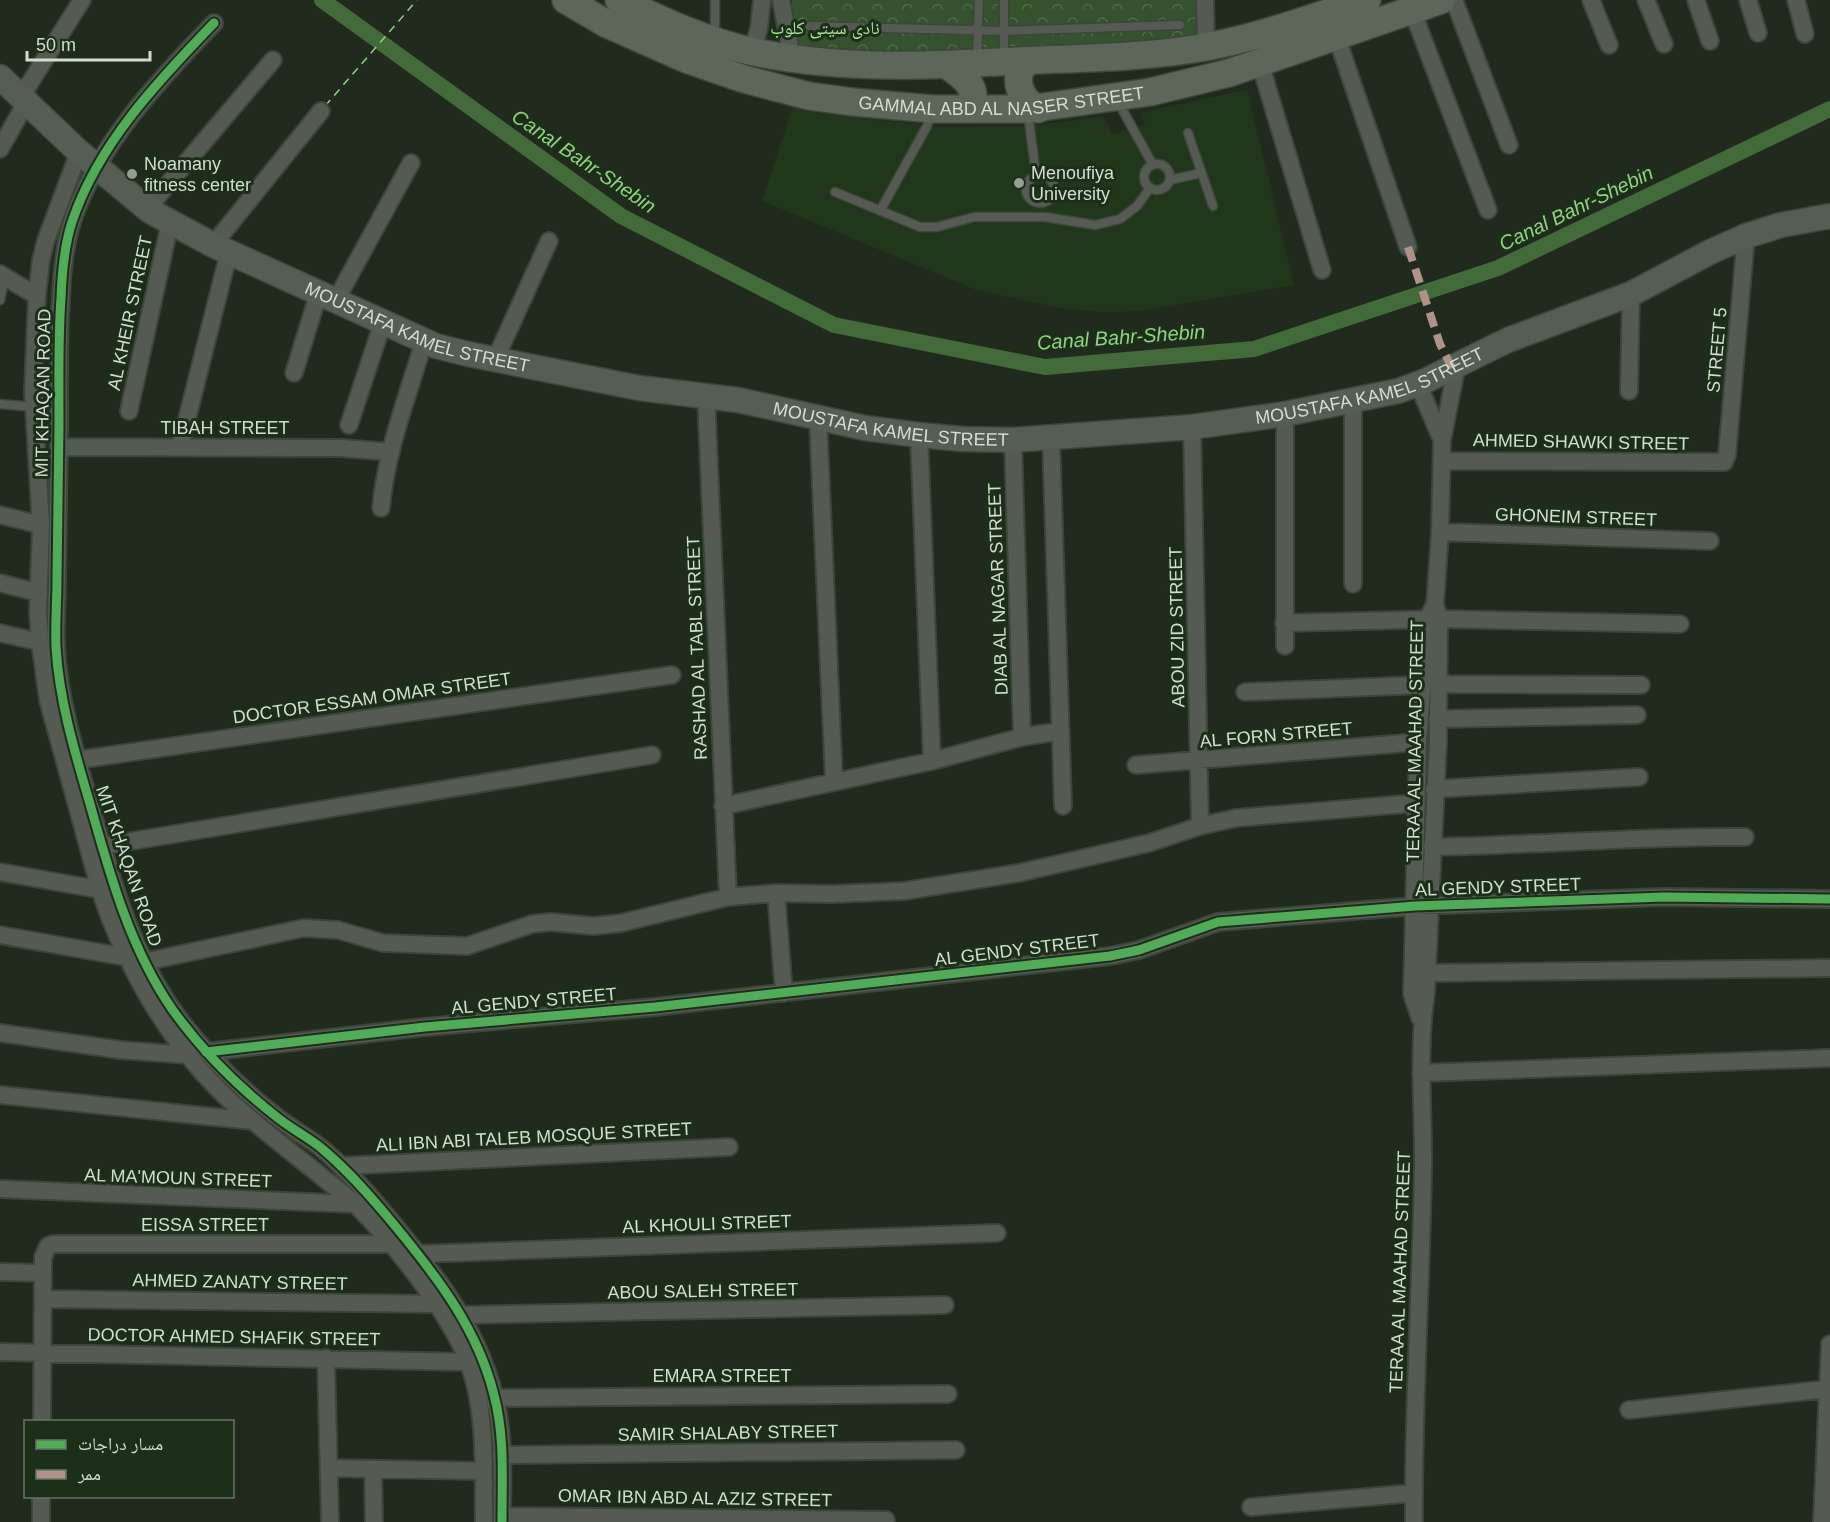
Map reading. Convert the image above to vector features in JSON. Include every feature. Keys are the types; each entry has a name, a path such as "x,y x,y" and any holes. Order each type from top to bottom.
{"main road":[{"name":"GAMMAL ABD AL NASER STREET","path":"566,0 643,41 744,79 809,96 933,109 1033,109 1150,92 1229,73 1441,0"},
{"name":"GAMMAL ABD AL NASER STREET","path":"620,0 688,31 752,52 883,66 1116,58 1206,47 1261,35 1367,0"},
{"path":"1003,62 1023,65 1019,74 1020,91 1033,109"},
{"path":"947,65 965,79 972,88 973,99 967,109"},
{"name":"MOUSTAFA KAMEL STREET","path":"0,77 87,160 147,209 170,223 383,322 453,351 639,388 738,400 866,428 963,439 1051,438 1192,427 1285,414 1353,401 1418,384 1508,340 1631,294 1710,252 1746,236 1781,225 1830,216"}],"street":[{"path":"0,148 24,99 82,0"},
{"path":"752,52 759,28 762,0"},
{"path":"781,0 792,58"},
{"path":"1205,0 1206,47"},
{"path":"1454,0 1509,145"},
{"path":"1591,0 1609,45"},
{"path":"1646,0 1664,44"},
{"path":"1696,0 1710,41"},
{"path":"1748,0 1758,33"},
{"path":"1796,0 1805,34"},
{"path":"1412,10 1488,210"},
{"path":"87,160 133,114 172,67 214,23"},
{"path":"1336,35 1408,248"},
{"path":"147,209 273,60"},
{"path":"1260,63 1322,270"},
{"path":"180,447 221,248 321,111"},
{"name":"MIT KHAQAN ROAD","path":"87,160 46,240 36,296 33,407 41,525 40,642 48,700 108,891 144,962 220,1091 355,1204 390,1244 436,1304 468,1362 479,1405 484,1522"},
{"name":"MIT KHAQAN ROAD","path":"87,160 63,266 59,331 56,647 66,719 102,846 114,930 126,957 157,1010 198,1054 341,1166 418,1254 462,1315 482,1357 495,1398 501,1455 502,1519"},
{"path":"294,373 327,296 411,163"},
{"name":"AL KHEIR STREET","path":"129,411 170,223"},
{"name":"STREET 5","path":"1720,463 1724,462 1727,455 1746,236"},
{"path":"495,360 549,241"},
{"path":"3,276 36,296"},
{"path":"1629,391 1631,294"},
{"path":"350,425 383,322"},
{"path":"381,508 391,452 424,340"},
{"name":"TERAA AL MAAHAD STREET","path":"1414,1522 1423,1168 1422,1022 1427,973 1417,766 1421,685 1434,614 1440,532 1442,440 1457,365"},
{"name":"TERAA AL MAAHAD STREET","path":"1418,384 1442,440"},
{"name":"RASHAD AL TABL STREET","path":"706,396 728,897"},
{"path":"1353,401 1353,584"},
{"path":"1285,414 1285,646"},
{"path":"818,418 834,782"},
{"name":"ABOU ZID STREET","path":"1192,427 1200,826"},
{"path":"919,435 932,761"},
{"path":"1051,438 1063,806"},
{"name":"DIAB AL NAGAR STREET","path":"1012,440 1023,737"},
{"name":"TIBAH STREET","path":"58,447 341,448 391,452"},
{"name":"AHMED SHAWKI STREET","path":"1442,460 1720,463"},
{"path":"0,514 41,525"},
{"name":"GHONEIM STREET","path":"1440,532 1710,541"},
{"path":"0,583 39,593"},
{"path":"1284,623 1434,614 1680,624"},
{"name":"TERAA AL MAAHAD STREET","path":"1422,1022 1412,994 1432,847 1438,684 1434,614"},
{"path":"0,633 40,642"},
{"name":"DOCTOR ESSAM OMAR STREET","path":"77,760 672,675"},
{"path":"1438,684 1641,685"},
{"path":"1245,692 1421,685"},
{"path":"1437,719 1637,715"},
{"path":"723,806 932,761 1023,737 1060,731"},
{"name":"AL FORN STREET","path":"1136,765 1418,742"},
{"path":"102,846 652,754"},
{"path":"1417,766 1436,764"},
{"path":"1434,789 1639,777"},
{"path":"144,962 304,928 338,930 383,943 467,946 532,924 550,922 580,925 614,924 728,897 776,893 832,894 904,891 997,876 1149,843 1200,826 1236,819 1417,803"},
{"path":"1432,847 1501,846 1635,838 1744,837"},
{"path":"0,872 108,891"},
{"path":"776,893 784,993"},
{"name":"AL GENDY STREET","path":"0,1033 121,1050 198,1054 425,1027 655,1007 1110,956 1139,950 1218,922 1423,906 1664,897 1830,899"},
{"path":"0,935 126,957"},
{"path":"1427,973 1830,968"},
{"path":"1421,1073 1830,1058"},
{"path":"0,1095 254,1121"},
{"name":"ALI IBN ABI TALEB MOSQUE STREET","path":"341,1166 729,1147"},
{"name":"AL MA'MOUN STREET","path":"0,1190 355,1204"},
{"name":"AL KHOULI STREET","path":"418,1254 997,1233"},
{"name":"EISSA STREET","path":"42,1420 43,1273 45,1251 48,1246 53,1244 390,1244"},
{"path":"0,1272 43,1273"},
{"name":"AHMED ZANATY STREET","path":"43,1299 436,1304"},
{"name":"ABOU SALEH STREET","path":"462,1315 945,1305"},
{"path":"1822,1522 1828,1457 1830,1344"},
{"name":"DOCTOR AHMED SHAFIK STREET","path":"0,1352 468,1362"},
{"path":"326,1358 330,1522"},
{"path":"1629,1410 1828,1389"},
{"name":"EMARA STREET","path":"495,1398 948,1394"},
{"name":"SAMIR SHALABY STREET","path":"501,1455 956,1450"},
{"path":"329,1468 483,1471"},
{"path":"373,1469 374,1522"},
{"path":"1251,1507 1414,1493"},
{"path":"41,1498 41,1522"},
{"name":"OMAR IBN ABD AL AZIZ STREET","path":"502,1519 886,1520"}],"lane":[{"path":"714,40 715,0"},
{"path":"979,0 978,31 1003,62"},
{"path":"1003,62 1004,0"},
{"path":"809,26 1004,31 1180,25"},
{"path":"1115,97 1153,165"},
{"path":"880,211 927,126 933,109"},
{"path":"1033,109 1035,175"},
{"path":"1188,133 1213,206"},
{"path":"1158,164 1168,169 1170,180 1168,185 1160,190 1150,189 1146,185 1144,176 1149,167 1158,164"},
{"path":"1170,180 1201,173"},
{"path":"1035,175 1046,176 1053,184 1052,195 1044,202 1033,201 1026,193 1027,182 1035,175"},
{"path":"835,192 926,228 937,228 974,217 1045,217 1095,225 1119,219 1137,206 1150,189"},
{"path":"1044,202 1045,217"},
{"path":"0,300 3,276"},
{"path":"0,404 33,407"}],"shaded area":[{"name":"Menoufiya University","path":"1247,89 1294,285 1143,311 1102,312 1059,308 976,290 762,201 794,103 862,118 941,127 1030,126 1103,116 1113,134 1145,124 1140,113"}],"green space":[{"name":"نادى سيتى كلوب","path":"792,0 1205,0 1206,47 792,58"}],"waterway":[{"name":"Canal Bahr-Shebin","path":"322,0 621,216 834,325 1045,367 1254,349 1498,268 1830,109"}],"ferry route":[{"path":"325,106 417,0"}],"marked path":[{"path":"1408,247 1440,344 1452,368"}],"cycle path":[{"path":"214,23 151,91 114,140 83,193 67,240 59,330 56,630 58,667 64,707 73,746 114,884 133,936 157,986 195,1039 234,1081 278,1118 320,1147 360,1186 427,1266 467,1327 487,1371 498,1411 502,1458 502,1522"},
{"path":"206,1052 425,1027 655,1007 1110,956 1139,950 1218,922 1415,906 1664,897 1830,899"}],"place":[{"name":"Noamany fitness center","path":"132,174"},
{"name":"Menoufiya University","path":"1019,183"}]}
